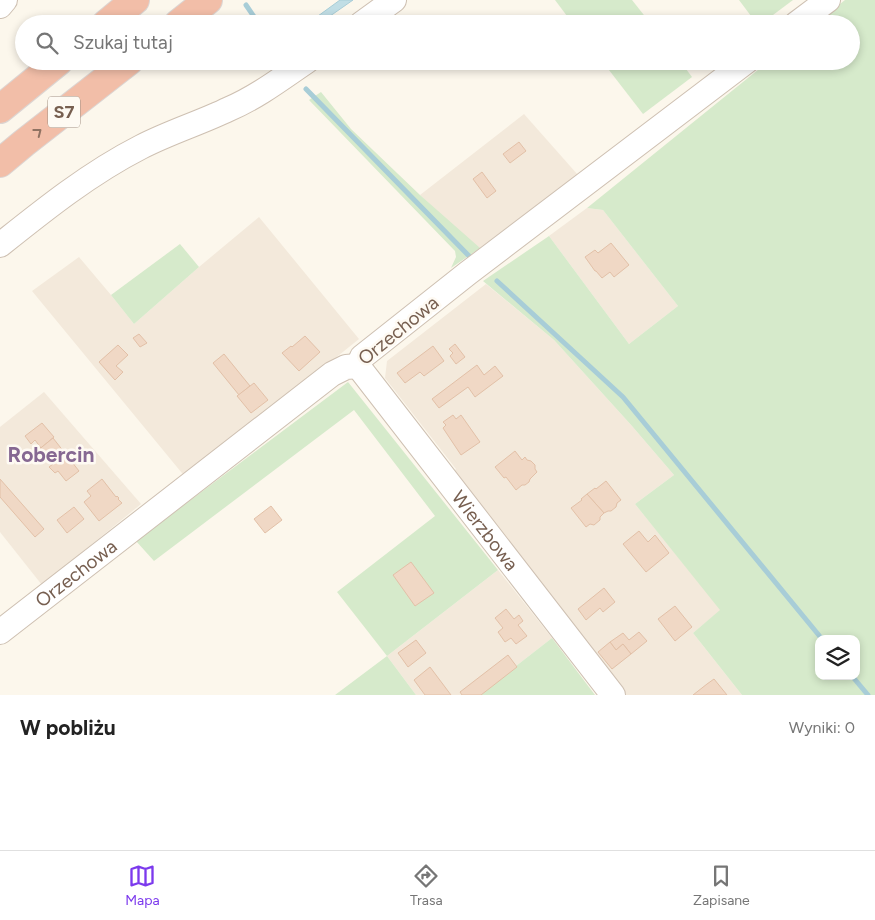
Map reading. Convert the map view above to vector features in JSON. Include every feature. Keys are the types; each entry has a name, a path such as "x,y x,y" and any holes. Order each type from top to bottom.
{"highway":[{"path":"117,15 135,0"},
{"path":"189,15 208,0"},
{"name":"S7","path":"0,109 48,70"},
{"name":"S7","path":"0,163 118,70"}],"street":[{"path":"0,6 5,0"},
{"path":"373,15 394,0"},
{"path":"808,15 828,0"},
{"path":"0,245 79,184 116,161 150,143 231,109 294,70"},
{"name":"Orzechowa","path":"0,632 332,374 346,367 358,366 362,357 468,273 735,70"},
{"name":"Wierzbowa","path":"358,366 613,695"}],"shaded area":[{"path":"524,114 578,175 478,249 420,195"},
{"path":"587,208 603,210 678,306 629,344 549,236"},
{"path":"259,217 359,339 186,478 32,291 79,257 134,324"},
{"path":"486,284 554,340 674,475 635,504 721,610 693,633 742,695 626,695 452,473 456,469 385,378 387,361"},
{"path":"44,392 141,504 42,585 0,532 0,427"},
{"path":"498,570 552,638 479,695 416,695 387,656"}],"green space":[{"path":"555,0 632,0 644,15 566,15"},
{"path":"739,0 793,0 773,15 750,15"},
{"path":"845,0 875,0 875,695 742,695 693,633 720,610 635,504 674,475 554,340 483,281 549,236 629,344 678,306 603,210 587,208 758,70 860,70 860,15 826,15"},
{"path":"609,70 687,70 692,77 643,114"},
{"path":"321,92 351,129 420,195 480,248 451,268 456,257 455,251 309,100"},
{"path":"180,244 199,267 134,324 111,295"},
{"path":"348,382 498,570 387,656 337,592 435,516 354,410 154,561 136,541"},
{"path":"552,638 595,695 479,695"},
{"path":"387,656 416,695 335,695"}],"water":[{"path":"340,0 353,0 332,15 319,15"}],"building":[{"path":"519,142 526,151 510,163 503,154"},
{"path":"482,172 496,191 487,198 473,179"},
{"path":"611,243 629,265 614,277 610,272 602,278 585,257 595,250 598,253"},
{"path":"139,334 147,343 140,347 133,338"},
{"path":"305,336 320,352 299,371 282,353"},
{"path":"455,344 465,357 456,364 450,356 453,353 449,349"},
{"path":"118,345 128,355 116,366 123,372 115,380 99,362"},
{"path":"433,346 444,361 424,376 420,372 405,383 397,373"},
{"path":"224,354 250,386 239,395 213,363"},
{"path":"477,365 484,375 495,366 503,376 475,397 468,387 439,408 432,399"},
{"path":"254,383 268,400 251,413 237,396"},
{"path":"453,415 456,419 461,415 480,442 461,455 443,428 446,425 443,422"},
{"path":"42,423 54,437 41,448 35,440 31,444 25,436"},
{"path":"53,438 79,471 66,481 58,471 55,473 49,467 53,464 48,458 44,461 37,451"},
{"path":"515,451 522,460 525,457 531,461 535,465 537,472 529,482 516,490 495,467"},
{"path":"0,479 44,529 35,537 0,497"},
{"path":"102,479 122,503 99,521 84,502 91,496 87,491"},
{"path":"606,481 621,500 611,511 604,513 587,494"},
{"path":"587,494 604,513 594,525 590,524 586,527 571,508"},
{"path":"271,506 282,520 265,533 254,519"},
{"path":"74,507 84,519 67,533 57,520"},
{"path":"639,531 648,542 655,535 669,553 646,572 623,544"},
{"path":"411,562 434,593 415,606 393,575"},
{"path":"604,588 615,602 603,612 600,608 586,620 578,609"},
{"path":"675,606 692,627 675,641 658,619"},
{"path":"506,609 514,619 519,615 523,621 518,625 527,636 516,644 511,638 505,642 498,632 503,628 495,618"},
{"path":"639,632 647,641 631,654 623,644 616,650 610,642 623,633 629,640"},
{"path":"416,640 426,653 408,667 398,653"},
{"path":"610,642 616,650 623,644 631,654 612,669 598,652"},
{"path":"508,655 517,667 481,695 462,695 460,692"},
{"path":"430,667 451,695 425,695 414,680"},
{"path":"714,679 727,695 693,695 707,684"}],"waterway":[{"path":"246,5 253,15"},
{"path":"306,89 470,257"},
{"path":"497,281 623,397 819,635"},
{"path":"855,680 868,695"}],"district":[{"name":"Robercin","path":"51,455"}]}
